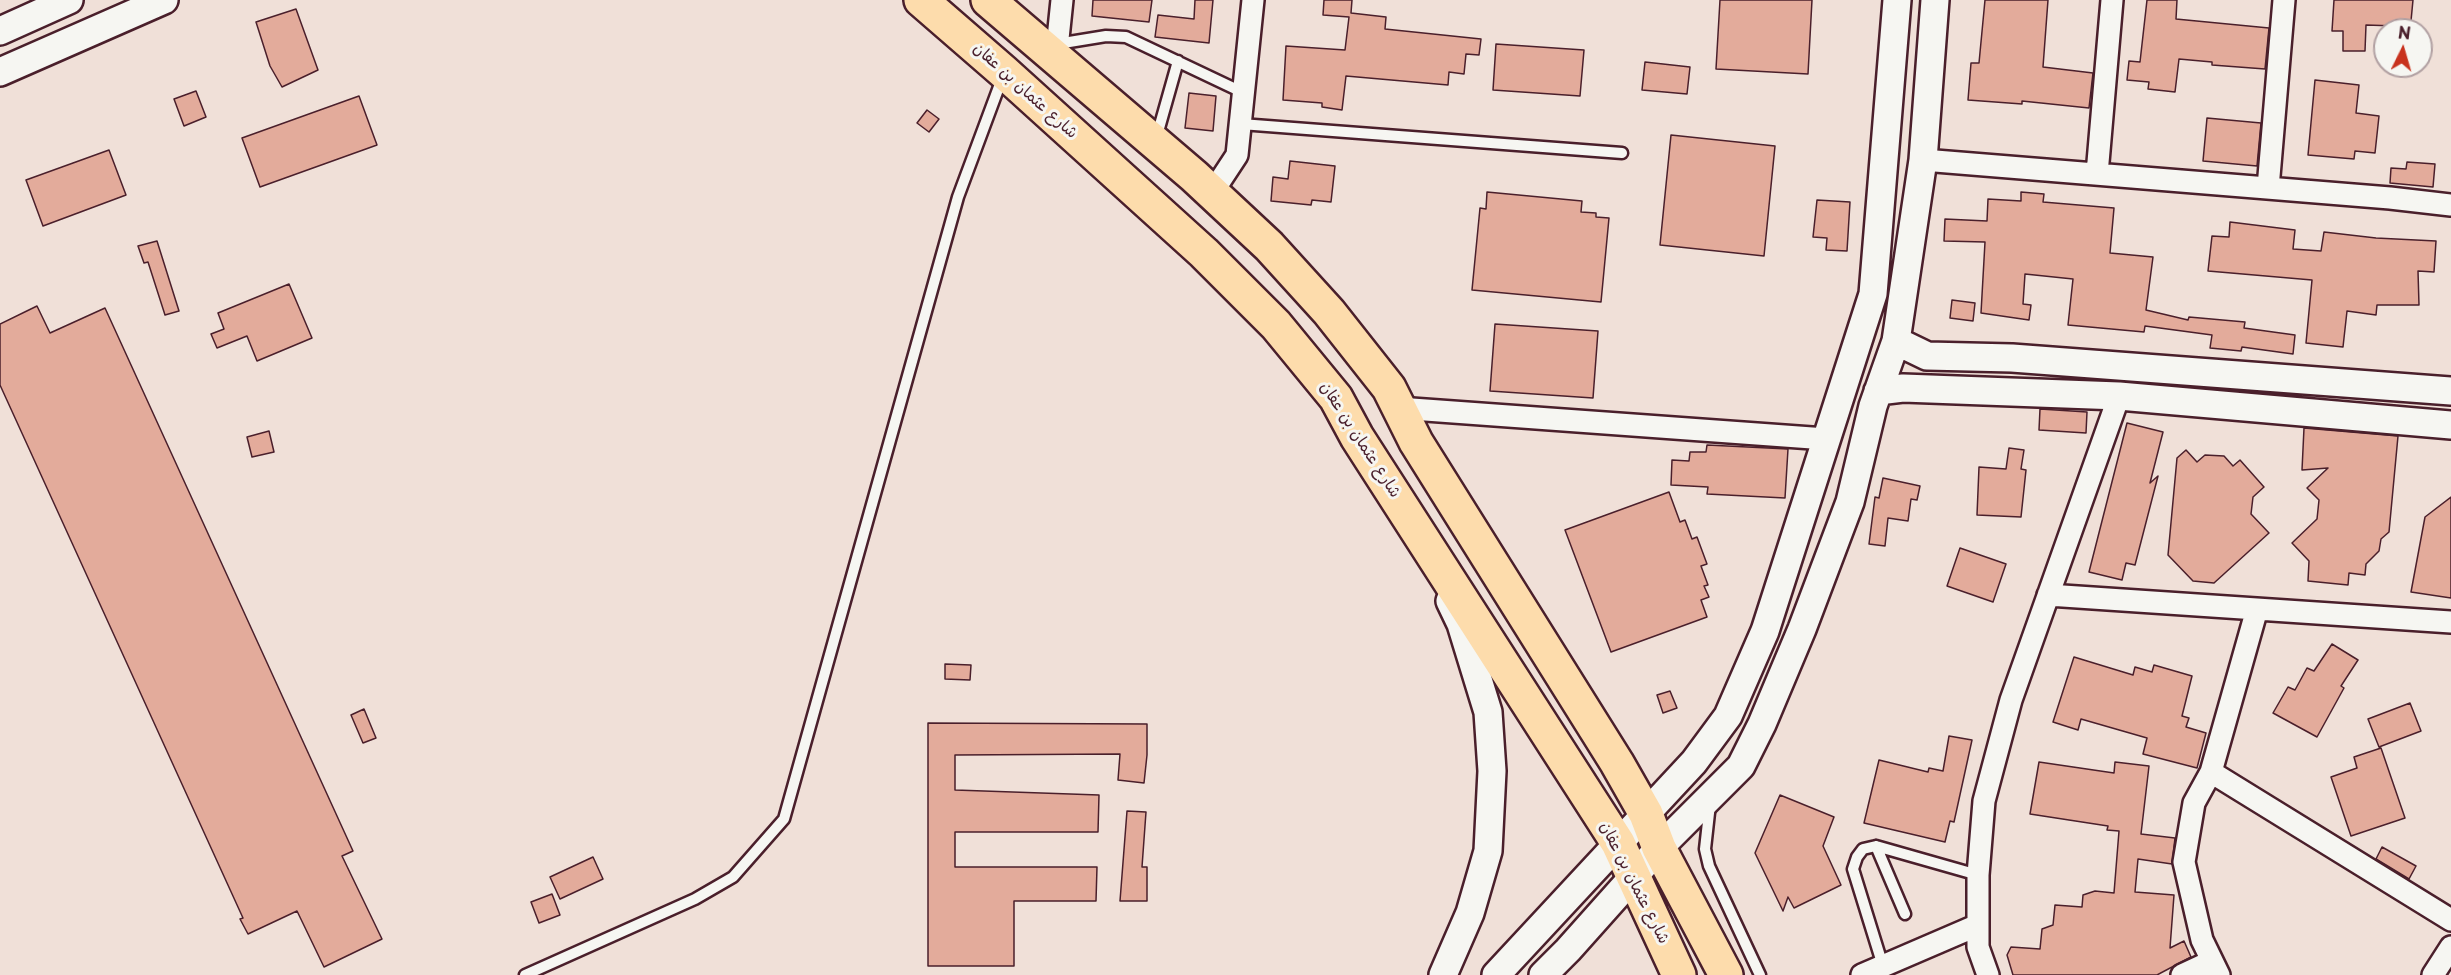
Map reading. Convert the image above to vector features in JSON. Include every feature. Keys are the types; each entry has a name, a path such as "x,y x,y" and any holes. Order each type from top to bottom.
{"main road":[{"name":"شارع عثمان بن عفان","path":"921,0 1004,72 1232,280 1276,325 1336,398 1357,437 1618,843 1679,975"},
{"path":"988,0 1057,51 1269,246 1329,312 1389,388 1402,415 1646,814 1659,848 1726,975"},
{"path":"1232,280 1293,319 1373,423 1387,427 1402,415"}],"street":[{"path":"0,31 69,0"},
{"path":"0,72 164,0"},
{"path":"1057,51 1062,0"},
{"path":"1212,193 1237,155 1253,0"},
{"path":"1496,975 1694,762 1728,716 1765,631 1873,294 1897,0"},
{"path":"1543,975 1659,848 1741,766 1762,724 1802,629 1850,502 1878,391 1896,341 1923,160 1935,0"},
{"path":"2097,174 2112,0"},
{"path":"2268,188 2284,0"},
{"path":"1923,160 2451,205"},
{"path":"1896,341 1927,356 2012,358 2451,391"},
{"path":"1878,391 1903,388 2119,396 2451,425"},
{"path":"1988,975 1978,947 1978,875 1984,801 2011,700 2119,396"},
{"path":"1402,415 1826,439"},
{"path":"1401,503 1461,624 1488,712 1492,771 1488,851 1470,913 1443,975"},
{"path":"2048,595 2451,622"},
{"path":"2182,975 2216,968 2202,940 2184,862 2194,803 2211,771 2257,609"},
{"path":"2211,771 2451,920"},
{"path":"1862,975 1978,925"},
{"path":"2433,975 2451,947"}],"lane":[{"path":"1057,51 1115,35 1126,37 1244,93"},
{"path":"1155,143 1178,62"},
{"path":"525,975 695,899 732,877 784,819 958,197 1004,72"},
{"path":"1241,124 1622,153"},
{"path":"1712,795 1705,849 1709,866 1760,975"},
{"path":"1876,846 1905,914"},
{"path":"1883,966 1853,869 1863,849 1876,846 1978,875"}],"building":[{"path":"1093,0 1152,0 1149,22 1092,16"},
{"path":"1195,0 1213,0 1209,43 1155,37 1158,15 1194,19"},
{"path":"1324,0 1352,0 1351,13 1386,17 1385,29 1481,39 1479,55 1466,54 1464,74 1449,72 1448,85 1346,76 1342,110 1322,107 1322,103 1283,100 1286,46 1345,50 1349,17 1323,15"},
{"path":"1720,0 1812,0 1808,74 1716,69"},
{"path":"1985,0 2048,0 2043,67 2093,73 2089,108 2022,101 2022,104 1968,100 1971,63 1979,63"},
{"path":"2147,0 2177,0 2176,19 2269,28 2265,69 2212,65 2212,62 2179,59 2175,92 2148,89 2149,82 2127,80 2129,61 2140,62"},
{"path":"2334,0 2413,0 2411,18 2373,18 2373,25 2366,25 2365,51 2343,51 2343,31 2332,31"},
{"path":"296,9 318,70 282,87 270,66 256,22"},
{"path":"1496,44 1584,50 1580,96 1493,90"},
{"path":"1645,62 1690,67 1687,94 1642,90"},
{"path":"2315,80 2359,85 2356,113 2379,116 2375,153 2355,151 2354,159 2308,155"},
{"path":"196,91 206,117 184,126 174,99"},
{"path":"1189,93 1216,96 1213,131 1185,128"},
{"path":"359,96 377,145 260,187 242,138"},
{"path":"927,110 939,119 929,132 917,123"},
{"path":"2207,118 2261,123 2257,166 2203,161"},
{"path":"1671,135 1775,146 1764,256 1660,245"},
{"path":"109,150 126,195 43,226 26,180"},
{"path":"1290,161 1335,166 1331,202 1312,200 1311,205 1271,201 1273,177 1288,179"},
{"path":"2407,162 2435,164 2433,187 2390,183 2391,168 2406,169"},
{"path":"1487,192 1582,201 1581,212 1596,213 1596,217 1609,218 1601,302 1472,290 1480,208 1486,209"},
{"path":"2021,192 2044,194 2043,202 2114,208 2110,253 2153,257 2146,310 2188,320 2189,317 2245,322 2244,328 2295,335 2293,354 2242,347 2241,351 2210,348 2212,335 2145,326 2144,332 2068,325 2073,279 2025,274 2023,304 2031,305 2029,320 1981,313 1985,242 1944,241 1945,219 1987,221 1988,199 2021,201"},
{"path":"1817,200 1850,202 1847,251 1826,250 1827,238 1813,237"},
{"path":"2230,222 2295,230 2293,249 2321,251 2324,232 2376,238 2436,241 2434,272 2418,271 2419,305 2377,305 2376,315 2347,311 2343,347 2306,343 2312,280 2208,271 2212,236 2229,237"},
{"path":"157,241 179,311 165,315 148,262 144,263 138,246"},
{"path":"289,284 312,338 257,361 247,336 217,348 211,334 224,329 218,313"},
{"path":"1952,300 1975,303 1973,321 1950,318"},
{"path":"37,306 50,333 105,308 353,851 342,856 382,939 324,967 297,911 248,934 240,919 243,918 0,385 0,324"},
{"path":"1495,324 1598,331 1593,398 1490,391"},
{"path":"2040,409 2087,412 2086,433 2039,430"},
{"path":"2127,423 2163,432 2150,483 2158,476 2135,565 2126,563 2122,580 2089,572"},
{"path":"2304,428 2398,436 2389,532 2381,539 2379,551 2366,564 2365,575 2349,573 2348,585 2308,581 2309,561 2292,543 2317,519 2319,500 2307,488 2328,468 2302,470"},
{"path":"269,431 274,452 252,457 247,437"},
{"path":"1707,445 1788,449 1785,498 1707,494 1708,487 1671,485 1672,460 1689,461 1690,452 1706,452"},
{"path":"2009,448 2024,450 2021,469 2026,470 2021,517 1977,515 1979,467 2006,469"},
{"path":"2186,450 2197,462 2205,455 2224,456 2233,466 2240,460 2264,487 2253,497 2251,514 2269,533 2214,583 2193,581 2168,555 2177,458"},
{"path":"1883,478 1920,486 1917,500 1911,499 1908,521 1888,518 1885,546 1869,544 1875,497 1879,498"},
{"path":"1669,492 1680,522 1685,520 1692,539 1697,537 1707,564 1701,566 1708,585 1704,586 1709,597 1701,600 1707,617 1611,652 1565,530"},
{"path":"2451,497 2451,598 2411,592 2425,517"},
{"path":"1960,548 2006,564 1993,602 1947,586"},
{"path":"2332,644 2358,660 2341,686 2344,688 2317,737 2273,713 2288,687 2295,690 2307,668 2314,671"},
{"path":"2074,657 2133,675 2135,667 2152,672 2154,665 2192,676 2182,716 2189,718 2186,727 2206,733 2197,768 2143,754 2147,738 2081,719 2078,730 2053,722"},
{"path":"945,664 971,665 970,680 945,679"},
{"path":"1670,691 1677,708 1663,713 1657,695"},
{"path":"2410,703 2421,731 2379,747 2368,719"},
{"path":"364,709 376,738 363,743 351,715"},
{"path":"928,723 1147,724 1144,783 1118,780 1120,754 955,755 955,790 1099,795 1098,832 955,832 955,867 1097,867 1096,901 1014,901 1014,966 928,966"},
{"path":"1949,736 1972,740 1954,822 1950,821 1945,842 1864,823 1879,760 1928,772 1929,768 1943,771"},
{"path":"2381,748 2405,818 2351,836 2331,777 2357,768 2354,757"},
{"path":"2039,762 2114,773 2115,762 2149,766 2141,834 2175,838 2172,864 2138,859 2135,892 2174,895 2170,948 2184,941 2191,957 2157,975 2013,975 2007,955 2011,947 2040,949 2042,929 2053,925 2055,905 2082,907 2083,895 2095,891 2114,893 2119,831 2107,830 2108,826 2030,814"},
{"path":"1780,795 1834,817 1823,846 1841,885 1794,908 1788,897 1783,911 1755,853"},
{"path":"1127,811 1146,812 1142,867 1147,867 1147,901 1120,901"},
{"path":"2382,847 2416,866 2409,879 2376,859"},
{"path":"593,857 603,879 560,899 550,877"},
{"path":"552,894 560,915 539,923 531,902"}]}
